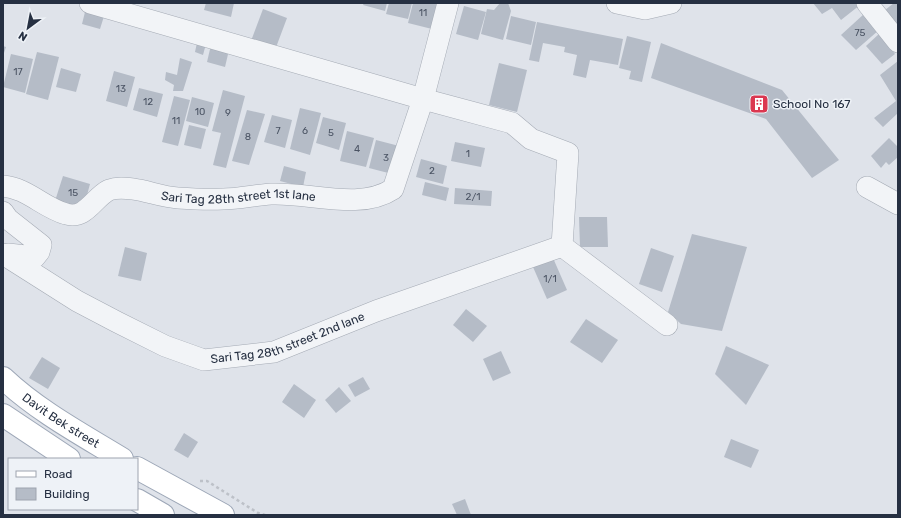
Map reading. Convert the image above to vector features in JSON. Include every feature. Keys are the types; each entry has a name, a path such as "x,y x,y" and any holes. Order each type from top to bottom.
{"main road":[{"name":"Davit Bek street","path":"3,378 15,390 66,425 120,458"},
{"path":"3,415 68,458"},
{"path":"138,469 223,515"},
{"path":"138,501 164,515"}],"street":[{"path":"90,3 423,99 512,122 531,138 568,153 562,246 667,325"},
{"name":"Sari Tag 28th street 1st lane","path":"3,186 18,189 67,215 79,214 90,208 108,190 117,187 176,198 224,200 272,194 336,199 372,198 383,195 393,188 423,99 448,3"},
{"path":"617,3 645,9 670,4"},
{"path":"867,3 898,42"},
{"path":"867,187 898,204"},
{"path":"3,212 8,219 41,245 39,252 35,257 3,254"},
{"name":"Sari Tag 28th street 2nd lane","path":"3,254 77,301 165,346 204,360 274,352 376,311 562,246"}],"building":[{"path":"206,3 234,3 231,17 204,10"},
{"path":"364,3 387,3 385,11 363,5"},
{"path":"389,3 412,3 408,19 386,14"},
{"path":"413,3 438,3 432,29 408,23"},
{"path":"500,3 508,3 511,11 503,40 481,34 487,9 494,10"},
{"path":"813,3 858,3 860,5 841,20 832,8 822,14"},
{"path":"894,3 898,3 898,27 885,10"},
{"path":"464,6 486,12 478,40 456,34"},
{"path":"86,8 105,13 100,29 82,24"},
{"path":"263,9 287,18 275,50 251,41"},
{"path":"864,14 879,30 856,50 841,35"},
{"path":"511,16 536,22 531,45 506,39"},
{"path":"537,22 623,39 618,65 590,60 586,78 573,75 577,55 564,52 565,47 543,43 539,62 529,60"},
{"path":"880,33 895,54 882,64 866,46"},
{"path":"627,36 651,42 642,82 629,79 631,71 619,68"},
{"path":"198,38 207,40 203,55 195,52"},
{"name":"School No 167","path":"661,43 782,90 839,160 812,178 766,119 651,78"},
{"path":"211,45 229,50 225,67 207,62"},
{"path":"3,46 6,47 3,56"},
{"path":"37,52 59,57 48,100 26,94"},
{"path":"11,54 33,59 25,93 3,87"},
{"path":"180,58 192,62 183,91 173,91 174,85 165,80 166,72 177,75"},
{"path":"898,61 898,113 883,127 874,118 896,101 880,75"},
{"path":"499,63 527,70 517,112 489,105"},
{"path":"61,68 81,74 76,92 56,87"},
{"path":"114,71 135,77 127,107 106,101"},
{"path":"139,88 163,94 157,117 133,110"},
{"path":"223,90 245,96 226,168 213,165 221,133 212,131"},
{"path":"174,96 190,100 178,146 162,142"},
{"path":"192,97 214,103 208,127 186,121"},
{"path":"300,108 321,113 310,155 290,149"},
{"path":"247,110 265,114 249,165 232,161"},
{"path":"272,115 292,120 285,148 264,142"},
{"path":"323,117 346,123 339,150 316,143"},
{"path":"189,125 206,129 201,149 184,145"},
{"path":"347,131 374,138 366,167 340,161"},
{"path":"889,138 898,147 898,157 889,165 886,162 881,168 871,156"},
{"path":"376,140 403,147 396,175 369,168"},
{"path":"455,142 485,148 481,167 451,161"},
{"path":"421,159 447,166 443,184 416,177"},
{"path":"284,166 306,172 303,187 280,181"},
{"path":"63,176 90,184 83,210 55,201"},
{"path":"425,182 449,188 446,201 422,195"},
{"path":"455,188 492,191 491,206 454,204"},
{"path":"579,217 607,217 608,247 580,247"},
{"path":"692,234 747,247 722,331 681,324 668,312"},
{"path":"125,247 147,253 141,281 118,276"},
{"path":"651,248 674,256 662,292 639,284"},
{"path":"553,258 567,290 547,299 533,267"},
{"path":"466,309 487,326 473,342 453,325"},
{"path":"586,319 618,340 602,363 570,342"},
{"path":"726,346 769,365 746,405 715,374"},
{"path":"501,351 511,373 493,381 483,359"},
{"path":"42,357 60,368 48,389 29,378"},
{"path":"363,377 370,389 355,397 348,385"},
{"path":"294,384 316,400 304,418 282,402"},
{"path":"339,387 351,401 336,413 325,400"},
{"path":"184,433 198,442 188,458 174,450"},
{"path":"731,439 759,450 751,468 724,457"},
{"path":"465,499 471,515 457,515 452,504"}],"place":[{"name":"School No 167","path":"759,104"}]}
